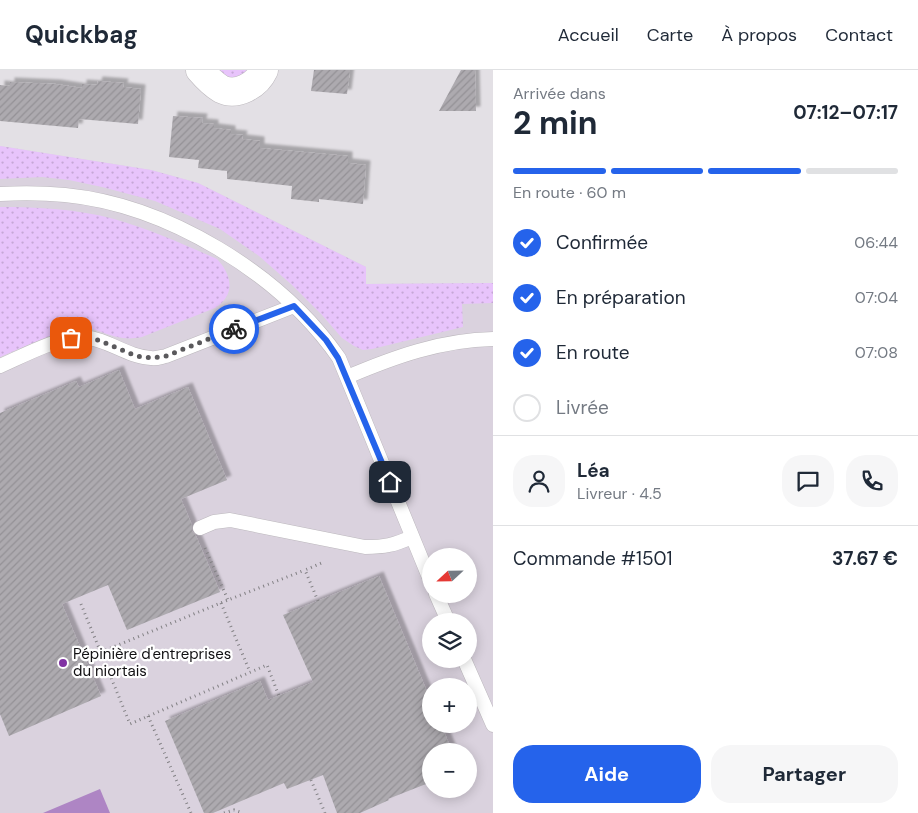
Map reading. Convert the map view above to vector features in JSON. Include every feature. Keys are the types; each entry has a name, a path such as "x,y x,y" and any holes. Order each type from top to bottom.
{"street":[{"path":"200,70 208,80 222,90 234,91 244,89 255,83 264,70"}],"lane":[{"path":"0,194 42,193 66,195 98,200 136,211 175,226 217,247 256,273 294,306 326,340 338,358 422,561"},
{"path":"0,366 59,341 85,337 98,340 136,356 152,358 166,356 294,306"},
{"path":"347,377 384,361 429,347 493,339"},
{"path":"200,528 214,522 230,520 365,547 382,547 412,537"},
{"path":"468,668 493,726"}],"path":[{"path":"200,528 200,539 228,600"},
{"path":"100,652 305,570 332,558 346,544"},
{"path":"305,570 318,601"},
{"path":"220,603 250,672"},
{"path":"81,604 130,724 267,665 279,696"},
{"path":"148,716 191,813"},
{"path":"311,780 325,813"},
{"path":"224,813 234,810 242,813"}],"shaded area":[{"path":"214,70 250,70 242,78 229,80"},
{"path":"0,146 151,170 198,183 366,267 366,284 493,283 493,813 0,813"},
{"path":"0,146 151,170 198,183 366,267 366,284 493,283 493,303 462,304 463,327 363,350 342,338 292,285 259,256 220,229 155,201 102,187 42,177 0,179"},
{"path":"0,207 43,208 86,213 114,219 153,232 217,259 226,272 230,285 229,291 222,303 215,308 142,337 123,338 91,328 79,328 44,338 0,357"},
{"path":"100,789 110,813 43,813"}],"building":[{"path":"314,70 350,70 347,94 311,91"},
{"path":"461,70 475,70 476,111 439,111"},
{"path":"98,81 124,83 123,87 141,89 138,124 79,119 78,128 0,121 0,85 10,86 10,82 56,84 82,88 82,84 97,85"},
{"path":"173,116 203,118 202,123 214,124 214,128 231,130 231,134 243,135 242,139 260,141 260,148 348,156 348,163 366,165 363,204 319,199 319,202 291,199 292,186 227,179 227,171 198,168 199,160 169,157"},
{"path":"119,370 135,409 188,387 227,480 181,499 192,525 192,531 196,536 220,592 127,630 108,585 62,604 101,696 9,736 0,714 0,413 76,381 79,387"},
{"path":"379,576 422,679 422,733 445,733 449,743 422,743 422,786 360,813 337,813 323,775 287,789 284,783 213,813 204,813 165,721 260,681 268,700 313,682 283,615"}],"way so far":[{"path":"71,338 85,337 98,340 136,356 152,358 166,356 234,329"}],"place":[{"name":"Pépinière d'entreprises du niortais","path":"63,663"}],"route":[{"path":"234,329 294,306 326,340 338,358 390,482"}]}
